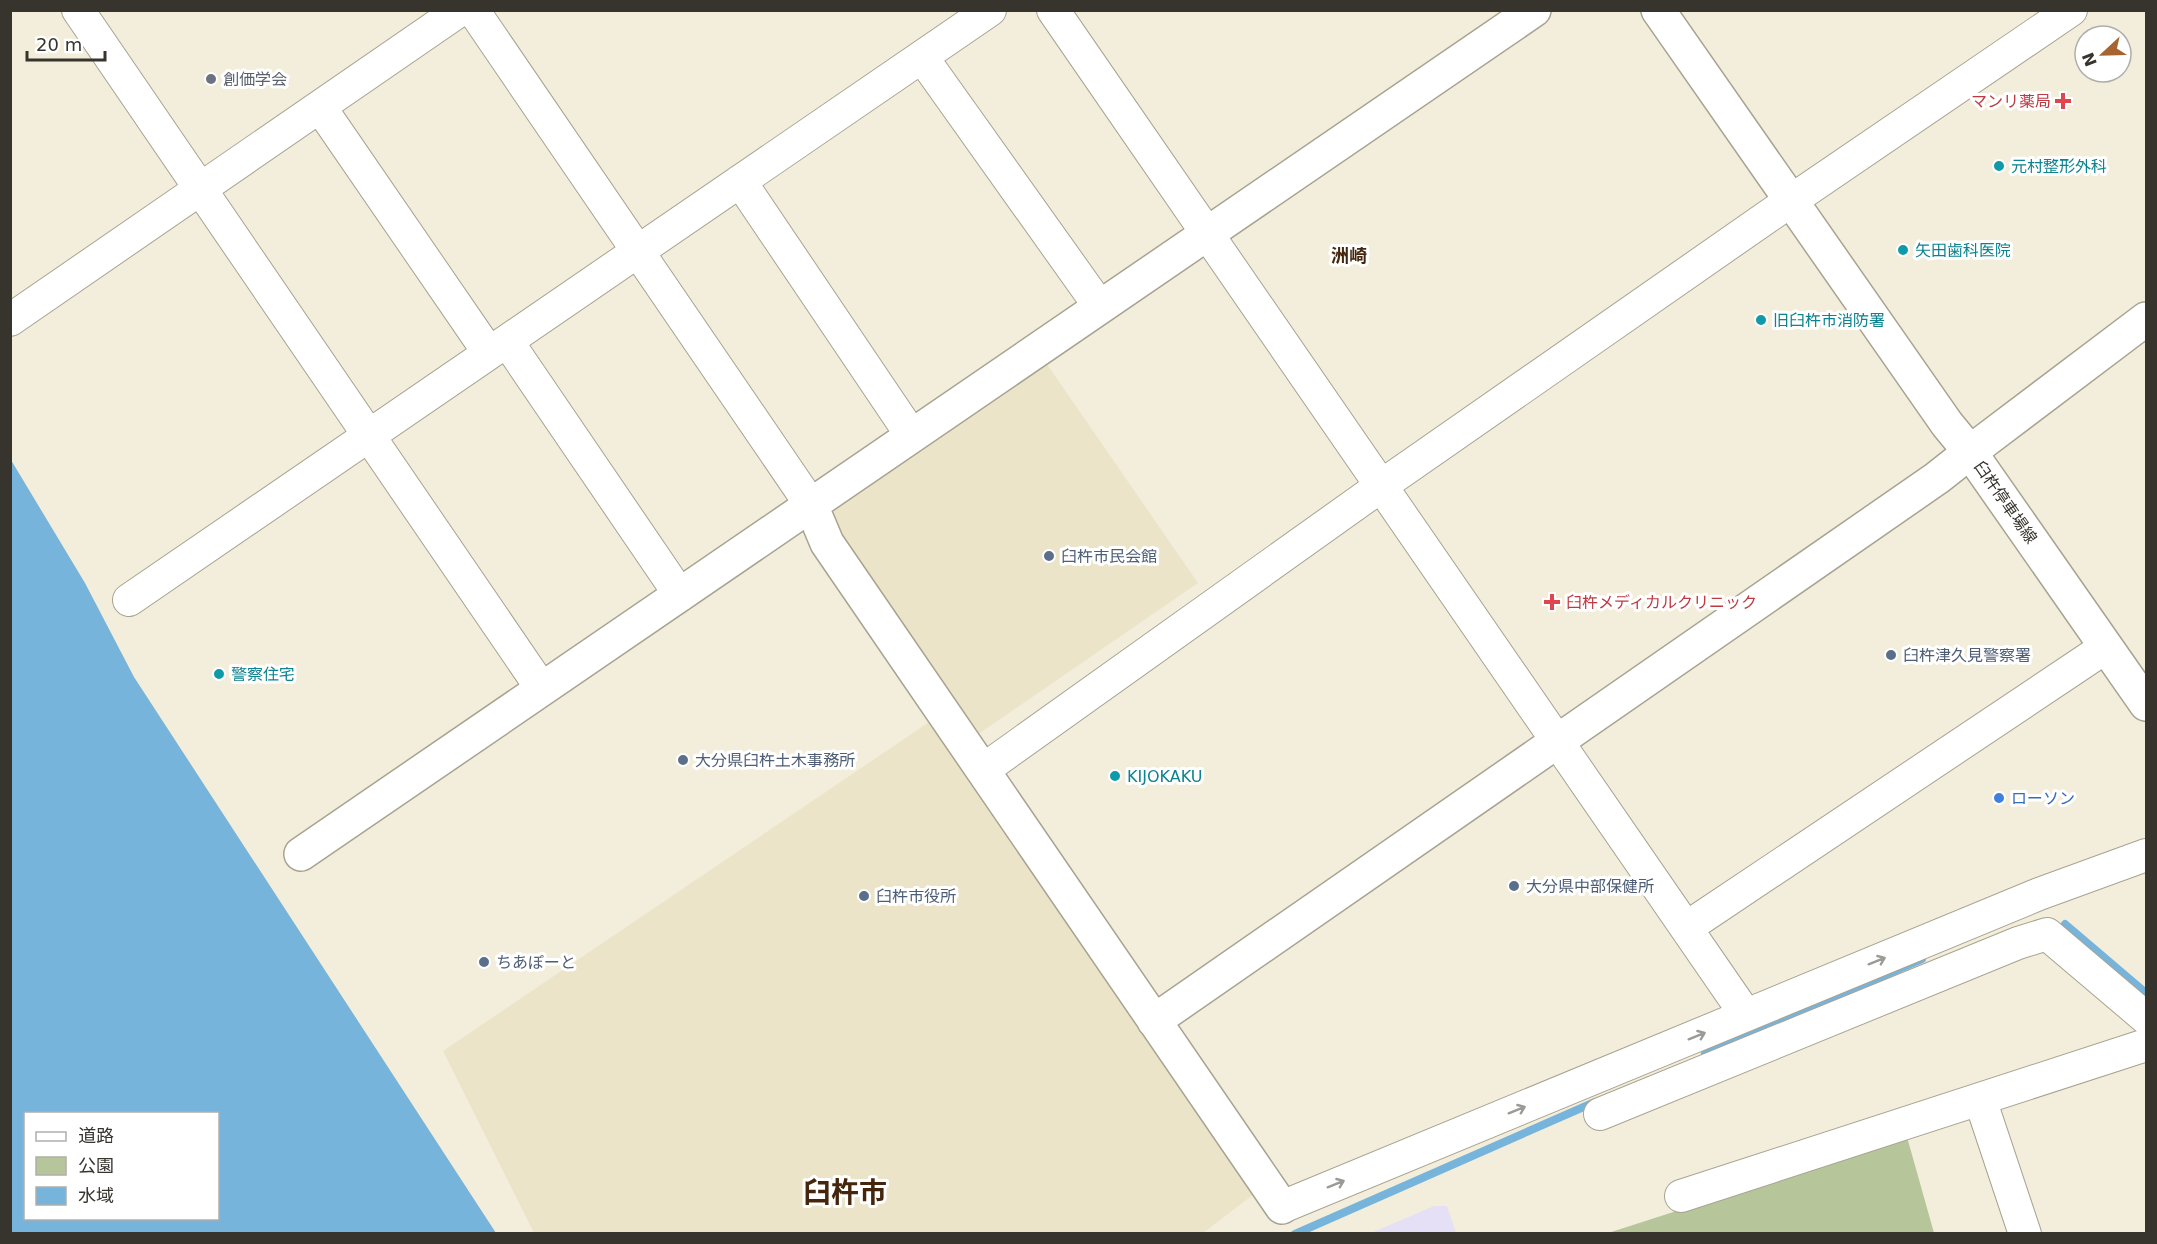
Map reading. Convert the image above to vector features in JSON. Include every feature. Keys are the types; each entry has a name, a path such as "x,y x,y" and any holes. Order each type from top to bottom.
{"street":[{"path":"78,10 542,689"},
{"path":"10,320 460,10"},
{"path":"473,10 811,505 827,543 1282,1207 2039,894 2146,855"},
{"path":"129,600 990,10"},
{"path":"1053,10 1746,1015"},
{"path":"301,854 1534,10"},
{"path":"1154,1021 1937,478 1970,452 1947,424 1658,10"},
{"path":"983,771 1381,486 2071,10"},
{"path":"922,57 1100,307"},
{"path":"320,107 680,595"},
{"path":"740,181 912,436"},
{"name":"臼杵停車場線","path":"2146,319 1970,452 2146,704"},
{"path":"1686,928 2106,647"},
{"path":"2038,936 2039,894"},
{"path":"1600,1114 2018,943 2047,934 2146,1018"},
{"path":"1681,1196 2146,1045"},
{"path":"1980,1099 2025,1233"}],"shaded area":[{"path":"1042,357 1198,583 977,735 824,510"},
{"name":"臼杵市役所","path":"935,718 1258,1191 1203,1233 534,1233 443,1051"},
{"path":"1434,1206 1447,1206 1456,1233 1371,1233"}],"green space":[{"path":"1907,1137 1934,1233 1605,1234"}],"water":[{"path":"11,460 85,583 134,677 496,1233 11,1233"}],"waterway":[{"path":"2065,924 2146,993"},
{"path":"1705,1054 1922,959"},
{"path":"1295,1234 1595,1102"}],"place":[{"name":"創価学会","path":"211,79"},
{"name":"マンリ薬局","path":"2063,101"},
{"name":"元村整形外科","path":"1999,166"},
{"name":"矢田歯科医院","path":"1903,250"},
{"name":"旧臼杵市消防署","path":"1761,320"},
{"name":"臼杵市民会館","path":"1049,556"},
{"name":"臼杵メディカルクリニック","path":"1552,602"},
{"name":"臼杵津久見警察署","path":"1891,655"},
{"name":"警察住宅","path":"219,674"},
{"name":"大分県臼杵土木事務所","path":"683,760"},
{"name":"KIJOKAKU","path":"1115,776"},
{"name":"ローソン","path":"1999,798"},
{"name":"大分県中部保健所","path":"1514,886"},
{"name":"臼杵市役所","path":"864,896"},
{"name":"ちあぽーと","path":"484,962"}],"district":[{"name":"洲崎","path":"1349,256"},
{"name":"臼杵市","path":"845,1192"}]}
